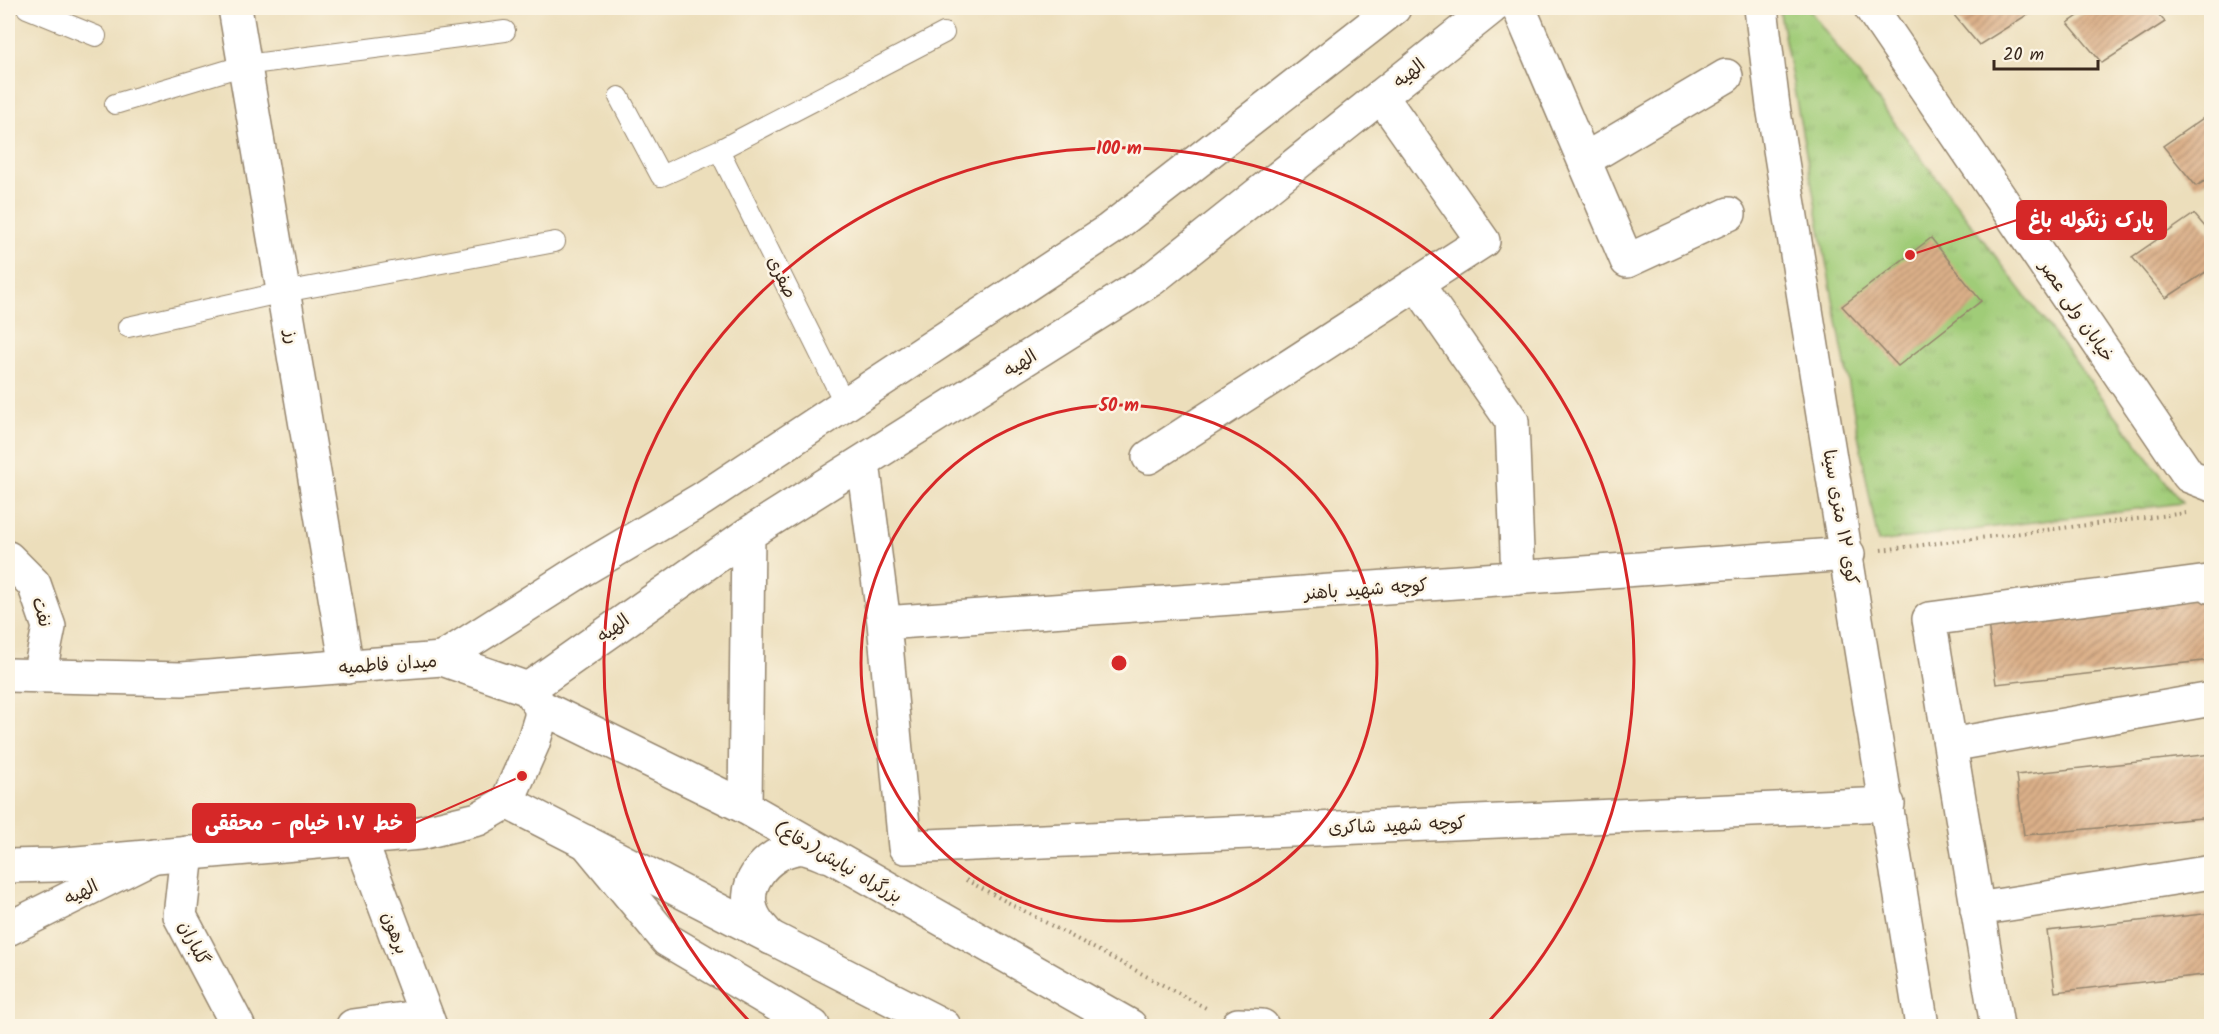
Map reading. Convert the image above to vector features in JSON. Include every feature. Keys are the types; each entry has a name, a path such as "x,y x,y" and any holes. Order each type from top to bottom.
{"main road":[{"name":"رز","path":"235,8 347,667"},
{"path":"442,659 580,571 702,499 1109,230 1394,8"},
{"name":"الهیه","path":"535,698 748,534 1152,279 1491,8"},
{"path":"1519,8 1627,261 1729,214"},
{"name":"کوی ۱۲ متری سینا","path":"1761,8 1773,106 1848,554 1922,1026"},
{"name":"خیابان ولی عصر","path":"1871,8 2189,476 2211,485"},
{"path":"1584,160 1726,76"},
{"path":"1149,458 1483,241 1381,96"},
{"path":"1417,284 1512,421 1518,578"},
{"path":"863,463 884,623"},
{"path":"745,807 748,534"},
{"name":"کوچه شهید باهنر","path":"884,623 1848,554"},
{"name":"نفت","path":"8,558 33,584 49,627 39,676"},
{"path":"1997,1026 1929,619 2208,582 2211,587"},
{"name":"کوچه شهید شاکری","path":"884,623 905,847 1888,804"},
{"name":"میدان فاطمیه","path":"8,675 182,679 442,659 535,698"},
{"path":"8,866 54,865 360,840 420,833 478,819 507,802 533,743 541,717 535,698"},
{"name":"بزرگراه نیایش(دفاع)","path":"535,698 745,807 825,855 1130,1026"},
{"path":"1950,745 2211,699"},
{"path":"507,802 944,1026"},
{"name":"برهون","path":"360,840 428,1021"},
{"path":"586,842 667,940 813,1026"},
{"path":"771,938 755,919 750,894 758,870 776,853 800,848 825,855"},
{"name":"الهیه","path":"8,929 171,854"},
{"name":"گلباران","path":"171,854 180,916 238,1026"},
{"path":"1977,909 2211,872"},
{"path":"353,1026 428,1021"}],"lane":[{"path":"27,8 96,36"},
{"path":"115,104 245,65 505,31"},
{"path":"619,97 661,176 718,150 944,33"},
{"name":"صفری","path":"718,150 845,404"},
{"path":"128,327 284,292 555,242"}],"path":[{"path":"1848,554 2188,513"},
{"path":"956,874 1250,1026"}],"green space":[{"path":"1779,8 1808,8 2182,503 1878,542"}],"building":[{"path":"1948,8 2038,8 1979,45"},
{"path":"2090,8 2153,8 2165,22 2102,63 2068,23"},
{"path":"2212,112 2212,177 2196,186 2163,146"},
{"path":"2194,214 2212,235 2212,268 2166,298 2132,257"},
{"path":"1931,238 1981,301 1898,366 1842,306"},
{"path":"2209,598 2212,660 1996,684 1988,623"},
{"path":"2212,754 2212,817 2024,835 2016,775"},
{"path":"2212,913 2212,974 2055,992 2047,931"}],"place":[{"name":"پارک زنگوله باغ","path":"1910,255"},
{"name":"خط ۱۰۷ خیام - محققی","path":"522,776"}]}
